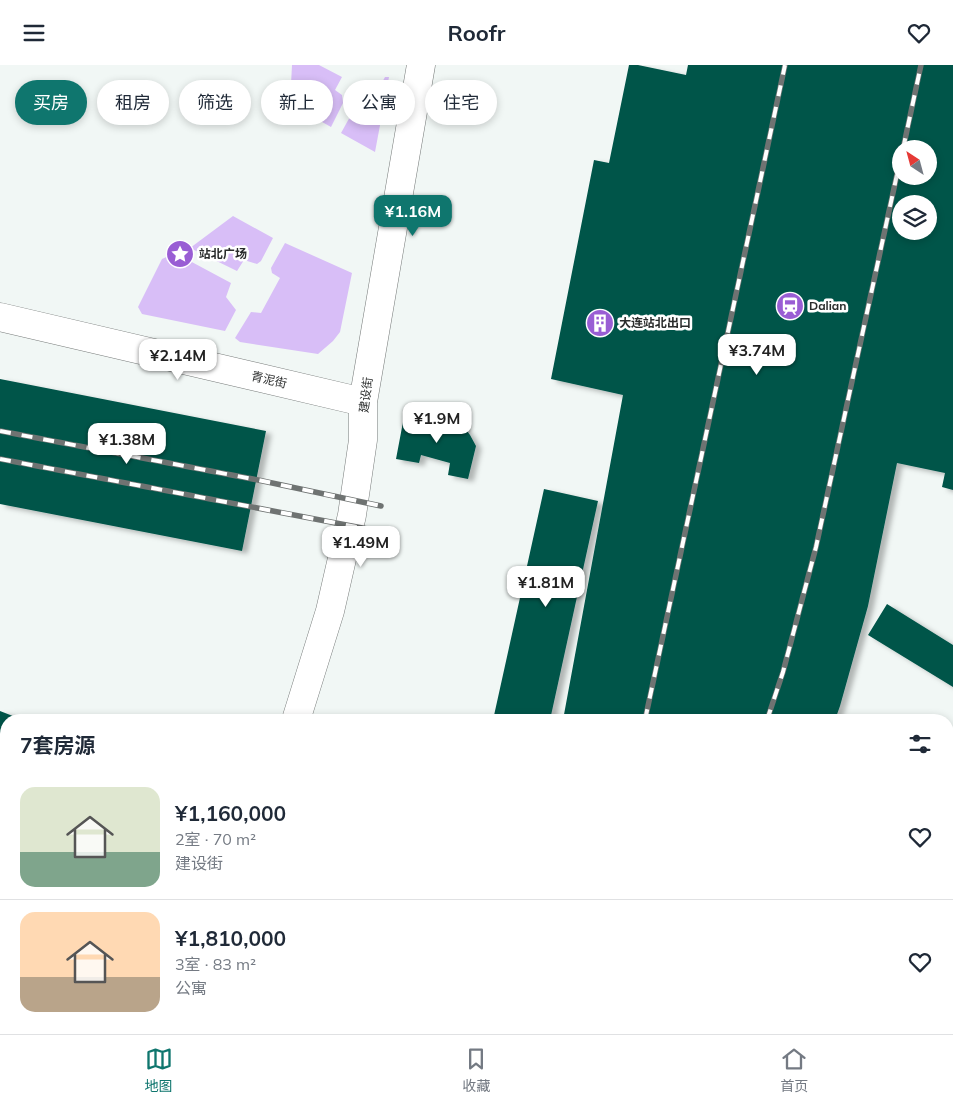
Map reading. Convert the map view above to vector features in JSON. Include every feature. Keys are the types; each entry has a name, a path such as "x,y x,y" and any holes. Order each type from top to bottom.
{"main road":[{"name":"建设街","path":"298,714 330,611 352,515 363,440 363,402 421,65"},
{"name":"青泥街","path":"0,317 363,402"}],"shaded area":[{"path":"292,65 319,65 342,77 335,90 342,95 343,103 333,123 333,80 291,80"},
{"path":"345,125 380,125 375,152 341,133"},
{"path":"233,216 273,238 261,261 257,264 244,260 237,271 190,248"},
{"path":"285,243 352,273 340,332 318,354 240,342 235,338 251,312 261,313 280,278 272,273 271,268"},
{"path":"175,253 231,283 226,297 236,310 225,331 142,314 138,307 162,259"}],"building":[{"path":"629,65 638,65 686,75 688,65 953,65 953,490 942,487 945,473 897,463 868,606 837,714 564,714 623,395 551,379 594,160 609,163"},
{"path":"0,379 266,431 242,551 0,504"},
{"path":"412,414 464,427 476,446 468,479 448,475 450,463 421,455 419,463 396,459 403,422"},
{"path":"544,489 598,501 551,714 494,714"},
{"path":"887,604 953,645 953,687 868,635"}],"railway":[{"path":"646,714 785,65"},
{"path":"905,140 921,65"},
{"path":"769,714 783,672 816,547 895,185"},
{"path":"0,431 258,480 381,506"},
{"path":"0,459 378,531"}],"place":[{"name":"站北广场","path":"180,254"},
{"name":"Dalian","path":"790,306"},
{"name":"大连站北出口","path":"600,323"}]}
